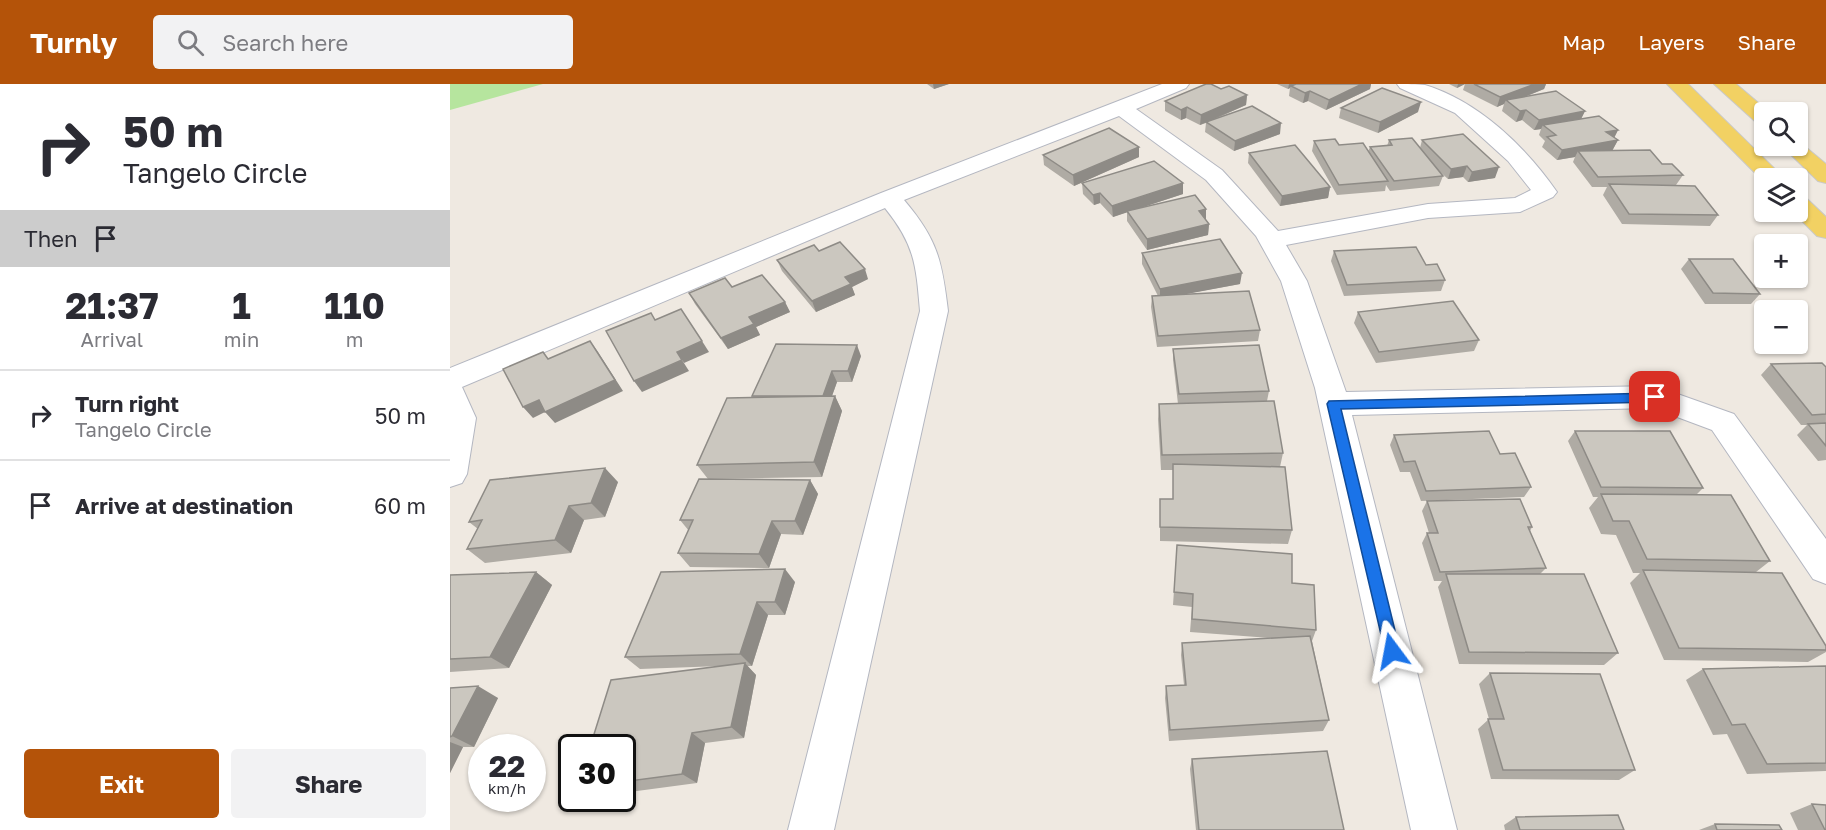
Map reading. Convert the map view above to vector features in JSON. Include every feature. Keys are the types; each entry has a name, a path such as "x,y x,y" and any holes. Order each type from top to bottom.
{"main road":[{"path":"1677,84 1763,168"},
{"path":"1724,84 1754,110"},
{"path":"1804,156 1826,176"},
{"path":"1808,213 1826,231"}],"street":[{"path":"450,380 889,198 1179,84"},
{"path":"1271,240 1428,211 1520,205 1545,192 1516,156 1462,110 1407,84"},
{"path":"1120,108 1214,175 1271,240 1294,281 1334,404 1434,830"},
{"path":"811,830 934,310 929,262 911,224 889,198"},
{"path":"450,393 459,418 450,474"},
{"path":"1334,404 1655,397 1724,422 1826,568"}],"green space":[{"path":"450,84 543,84 450,110"}],"building":[{"path":"1206,84 1221,89 1229,86 1247,95 1201,115 1187,107 1181,110 1165,101"},
{"path":"1296,84 1362,84 1329,100 1310,91 1305,93 1291,86"},
{"path":"1474,84 1535,84 1500,97"},
{"path":"1382,88 1421,102 1380,122 1341,108"},
{"path":"1556,91 1585,111 1539,120 1526,110 1520,111 1506,100"},
{"path":"1252,106 1281,123 1235,141 1206,122"},
{"path":"1599,116 1618,130 1606,132 1618,140 1562,150 1547,137 1556,135 1543,125"},
{"path":"1109,128 1139,147 1073,175 1043,155"},
{"path":"1463,134 1499,167 1472,172 1467,166 1451,169 1422,140"},
{"path":"1412,138 1443,176 1394,181 1370,147 1392,145 1389,140"},
{"path":"1335,139 1339,145 1363,143 1388,181 1339,185 1314,141"},
{"path":"1295,145 1330,187 1282,196 1249,153"},
{"path":"1650,150 1662,164 1672,164 1683,175 1598,177 1578,151"},
{"path":"1154,161 1183,183 1112,206 1100,193 1093,195 1082,183"},
{"path":"1609,184 1695,186 1718,215 1629,214"},
{"path":"1195,195 1206,209 1199,211 1209,224 1147,239 1127,211"},
{"path":"1220,239 1242,273 1160,289 1142,253"},
{"path":"840,242 865,269 845,277 851,284 812,301 777,260 814,245 819,251"},
{"path":"1416,247 1426,265 1437,264 1445,280 1347,285 1334,251"},
{"path":"1689,259 1733,259 1760,294 1713,293"},
{"path":"762,275 785,302 749,317 754,324 721,338 689,293 725,278 732,287"},
{"path":"1249,291 1260,330 1158,336 1152,296"},
{"path":"1453,301 1479,340 1379,352 1358,312"},
{"path":"681,309 702,341 677,352 682,360 634,381 606,331 651,313 655,320"},
{"path":"590,341 615,380 545,412 539,400 523,407 503,369 543,352 548,359"},
{"path":"776,344 857,345 848,371 832,371 823,396 752,396"},
{"path":"1259,345 1269,391 1179,394 1173,349"},
{"path":"1822,363 1826,367 1826,414 1812,415 1771,364"},
{"path":"835,396 814,462 697,465 727,398"},
{"path":"1274,401 1283,453 1162,455 1159,404"},
{"path":"1826,423 1826,446 1808,424"},
{"path":"1489,431 1500,454 1515,453 1531,487 1426,491 1415,461 1404,462 1394,435"},
{"path":"1575,431 1670,431 1703,488 1601,487"},
{"path":"1173,464 1285,467 1292,530 1160,527 1160,499 1173,499"},
{"path":"605,468 591,503 569,506 555,540 467,549 482,520 469,522 490,480"},
{"path":"699,479 810,480 795,521 772,521 759,554 678,553 693,520 680,520"},
{"path":"1601,494 1731,495 1770,561 1647,559 1629,521 1613,521"},
{"path":"1520,499 1532,527 1528,527 1546,568 1440,572 1427,533 1438,533 1427,501"},
{"path":"1177,545 1292,554 1292,583 1314,585 1316,630 1192,619 1193,594 1174,592"},
{"path":"785,569 775,602 757,602 740,654 625,657 661,572"},
{"path":"1643,570 1782,573 1826,646 1826,650 1679,648"},
{"path":"536,572 490,657 450,659 450,575"},
{"path":"1446,574 1584,574 1618,653 1469,652"},
{"path":"1310,636 1329,720 1170,730 1166,686 1186,685 1182,643"},
{"path":"745,663 731,727 692,733 682,774 636,780 636,734 594,734 611,680"},
{"path":"1826,666 1826,763 1767,764 1745,724 1732,725 1703,669"},
{"path":"1490,673 1600,674 1635,770 1503,770 1488,719 1504,719"},
{"path":"478,686 452,736 450,737 450,688"},
{"path":"1327,751 1344,830 1199,830 1192,759"},
{"path":"1812,804 1826,805 1826,830 1825,830"},
{"path":"1618,815 1624,830 1520,830 1516,817"},
{"path":"1715,824 1779,825 1782,830 1717,830"}],"route":[{"path":"1392,651 1334,404 1655,397"}]}
